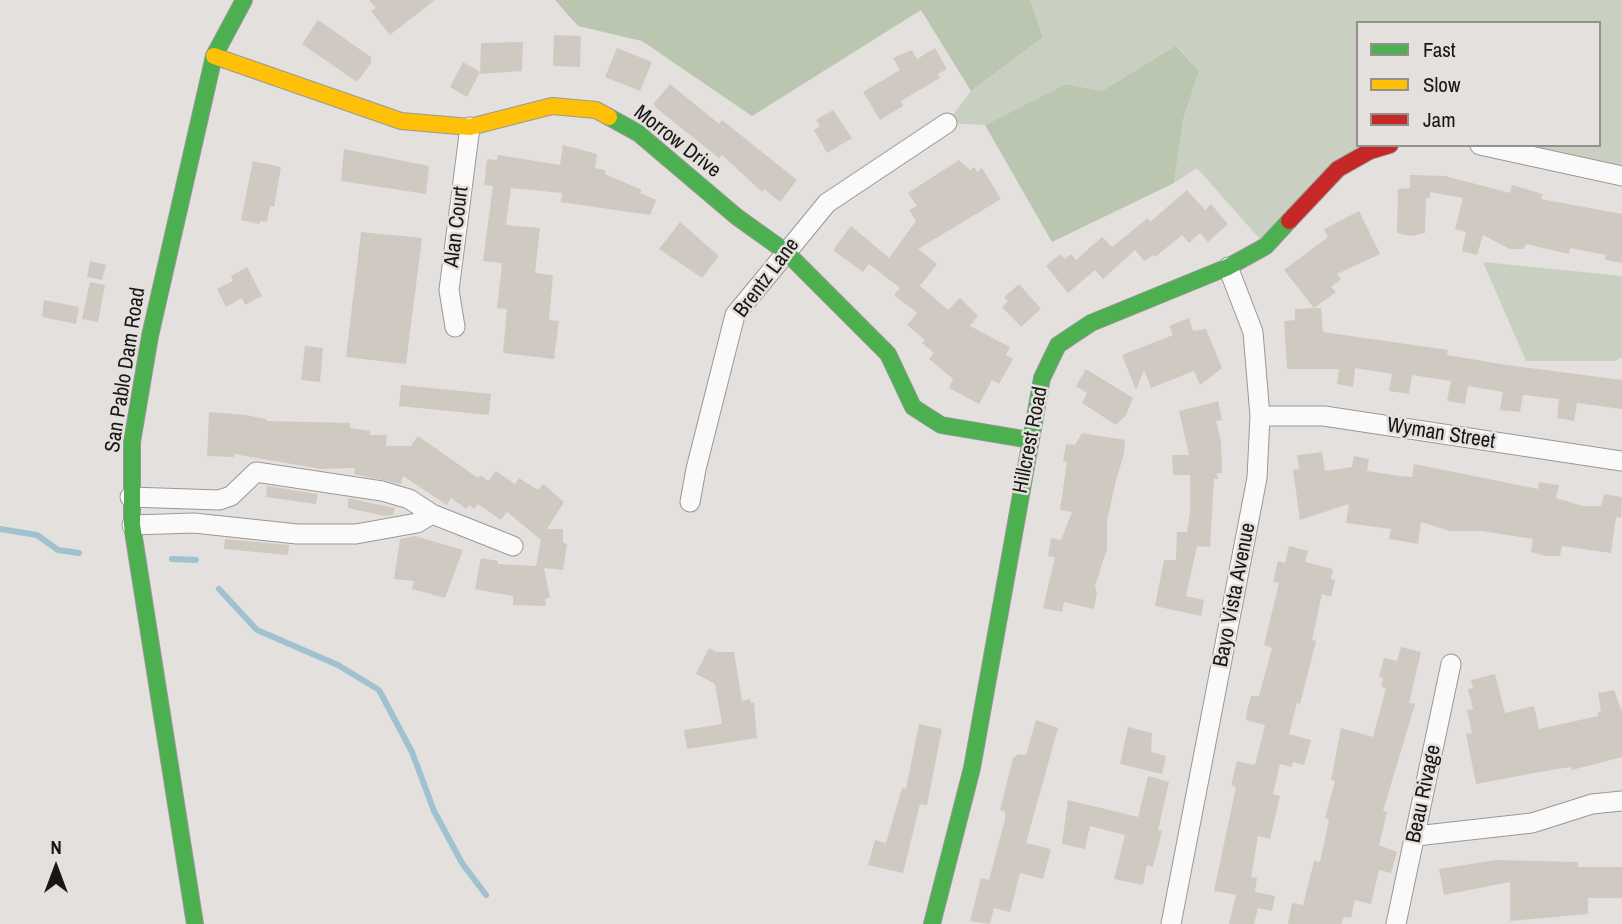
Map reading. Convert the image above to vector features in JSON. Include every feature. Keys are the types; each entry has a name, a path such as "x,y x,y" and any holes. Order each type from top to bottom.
{"street":[{"name":"San Pablo Dam Road","path":"195,924 132,525 132,442 143,371 186,170 214,56 244,0"},
{"name":"Morrow Drive","path":"214,56 401,121 470,127 552,106 596,110 638,134 737,217 786,252 888,354 913,407 940,425 1030,440"},
{"name":"Brentz Lane","path":"690,502 736,315 827,203 947,123"},
{"name":"Alan Court","path":"455,327 449,290 470,127"},
{"name":"Hillcrest Road","path":"932,924 972,768 1042,378 1058,345 1091,323 1228,267 1266,246 1338,169 1370,151 1383,147"},
{"path":"1489,147 1622,176"},
{"name":"Bayo Vista Avenue","path":"1171,924 1257,478 1260,416 1254,332 1228,267"},
{"name":"Wyman Street","path":"1260,416 1324,416 1622,461"},
{"path":"130,497 219,500 231,496 256,472 382,491 409,499 432,514 513,546"},
{"path":"132,525 194,523 297,534 356,534 417,523 432,514"},
{"name":"Beau Rivage","path":"1396,924 1451,664"},
{"path":"1416,836 1532,822 1592,804 1622,801"}],"shaded area":[{"path":"1030,0 1622,0 1622,176 1489,147 1601,147 1601,21 1356,21 1356,147 1370,151 1266,246 1197,168 1174,183 1183,120 1199,71 1177,46 1102,91 1066,84 985,125 947,123 971,91 1043,37"},
{"path":"1483,262 1622,276 1622,357 1614,361 1526,361"}],"green space":[{"path":"555,0 1030,0 1043,37 971,91 921,10 752,116 642,41 578,26"},
{"path":"1176,46 1199,71 1183,120 1174,183 1052,242 985,125 1066,84 1102,91"}],"building":[{"path":"369,0 435,0 390,35 371,11 376,8"},
{"path":"318,20 371,57 371,63 357,82 302,44"},
{"path":"554,35 581,36 580,67 553,66"},
{"path":"523,42 522,71 480,74 481,43"},
{"path":"617,48 652,62 640,91 605,77"},
{"path":"935,48 947,69 938,74 940,78 901,101 903,106 880,120 863,92 900,70 893,58 912,50 917,59"},
{"path":"463,62 480,72 467,97 450,87"},
{"path":"670,84 719,124 722,120 797,180 780,202 764,189 762,192 722,155 719,158 655,107 654,103"},
{"path":"833,110 852,138 827,153 814,130 820,126 816,120"},
{"path":"563,145 597,154 595,168 605,170 605,174 642,190 640,193 656,200 650,215 561,202 562,193 511,188 506,225 540,228 535,273 553,275 549,320 559,321 554,359 503,353 507,309 497,308 502,263 483,261 493,186 484,185 487,159 497,160 498,155 560,165"},
{"path":"344,149 429,166 426,194 341,181"},
{"path":"959,160 970,170 974,167 977,172 982,168 1001,199 918,249 937,264 920,286 948,310 960,298 978,316 970,326 1010,347 1006,355 1013,359 999,384 992,380 979,404 949,388 953,379 929,359 934,353 922,343 925,340 907,325 917,313 894,295 900,288 869,264 863,272 833,250 851,226 889,258 916,221 909,210 917,206 908,193"},
{"path":"253,161 281,167 274,207 270,206 267,222 260,221 259,224 241,220"},
{"path":"1410,175 1445,176 1510,193 1512,185 1543,194 1541,199 1622,214 1622,263 1605,260 1606,255 1570,248 1569,254 1526,244 1524,249 1510,249 1483,235 1477,255 1462,251 1466,232 1455,229 1463,198 1430,192 1430,198 1426,198 1425,233 1411,236 1397,233 1398,189 1410,188"},
{"path":"1187,190 1205,210 1211,204 1228,224 1208,242 1200,233 1189,243 1182,235 1155,257 1153,255 1144,261 1135,250 1103,279 1095,270 1068,293 1046,266 1060,254 1065,259 1071,254 1076,260 1102,237 1112,247 1148,218 1150,222"},
{"path":"1359,211 1380,254 1337,274 1341,279 1331,287 1336,292 1314,308 1284,270 1328,237 1324,229"},
{"path":"680,222 719,256 702,278 659,249"},
{"path":"361,232 422,238 406,364 346,357"},
{"path":"90,261 106,265 102,280 87,277"},
{"path":"247,267 262,296 245,305 242,298 226,307 217,289 233,281 231,276"},
{"path":"90,282 105,285 98,322 82,319"},
{"path":"1019,284 1041,309 1021,327 1002,307 1008,301 1004,297"},
{"path":"44,300 79,307 76,324 42,317"},
{"path":"1321,308 1323,332 1448,350 1447,355 1507,365 1622,380 1622,409 1577,403 1574,421 1557,418 1559,399 1523,395 1520,412 1500,410 1503,392 1468,386 1465,404 1447,401 1451,381 1412,375 1409,394 1389,391 1392,374 1355,368 1353,387 1337,384 1339,369 1287,369 1284,321 1295,320 1295,309"},
{"path":"1189,318 1193,331 1206,329 1222,368 1200,385 1194,371 1151,388 1144,370 1136,390 1122,355 1173,335 1169,326"},
{"path":"305,346 323,348 320,382 301,380"},
{"path":"1086,369 1133,398 1126,415 1116,425 1082,403 1087,393 1076,386"},
{"path":"401,385 491,394 489,415 399,406"},
{"path":"1218,401 1222,420 1216,421 1221,441 1222,473 1217,473 1218,479 1214,479 1210,547 1197,546 1186,596 1204,600 1201,616 1155,606 1164,560 1176,560 1177,532 1187,532 1190,512 1190,475 1173,475 1172,455 1189,455 1179,411"},
{"path":"209,412 246,415 266,421 350,423 350,428 370,431 370,435 387,435 386,446 411,446 418,436 478,478 480,475 488,481 496,471 515,484 519,478 538,490 543,484 564,502 547,529 563,529 563,543 567,544 563,570 544,568 550,597 545,599 546,606 513,605 513,596 475,589 481,558 498,561 498,564 536,566 541,540 507,512 501,520 478,504 474,509 469,505 466,509 451,498 447,505 403,476 401,484 354,474 355,468 321,469 234,454 234,457 207,456"},
{"path":"1082,433 1125,440 1124,454 1107,521 1107,549 1095,586 1097,594 1094,609 1064,602 1062,612 1043,608 1055,557 1048,556 1051,538 1061,540 1072,512 1060,510 1067,462 1063,461 1066,444 1075,445"},
{"path":"1322,452 1325,471 1352,467 1354,456 1369,459 1367,471 1399,476 1412,477 1414,464 1538,489 1539,482 1559,485 1556,498 1583,506 1601,506 1604,494 1622,497 1621,518 1616,517 1611,553 1562,546 1560,556 1531,552 1533,539 1482,531 1450,531 1421,522 1418,544 1389,539 1391,529 1346,523 1349,504 1300,520 1293,470 1299,469 1297,455"},
{"path":"267,486 318,494 316,504 266,497"},
{"path":"348,498 395,508 393,515 384,516 348,508"},
{"path":"415,536 463,550 445,598 412,589 414,581 394,579 400,539"},
{"path":"225,539 289,545 288,555 224,549"},
{"path":"1289,546 1308,551 1305,562 1333,569 1331,579 1335,580 1331,597 1322,594 1312,640 1316,641 1300,704 1297,703 1289,734 1311,740 1304,765 1293,762 1292,767 1280,764 1273,794 1280,796 1270,839 1258,836 1251,877 1257,878 1255,892 1275,896 1272,911 1258,908 1254,924 1229,924 1236,895 1214,891 1236,787 1231,785 1237,761 1255,765 1265,725 1246,720 1247,710 1251,696 1259,696 1272,648 1264,645 1279,583 1273,582 1278,561 1285,563"},
{"path":"1401,647 1421,652 1409,703 1415,704 1383,811 1387,812 1379,845 1397,852 1391,873 1379,870 1371,904 1355,900 1351,918 1344,917 1341,924 1288,924 1292,903 1303,905 1314,861 1320,862 1329,820 1325,818 1335,781 1331,780 1341,728 1373,737 1386,688 1381,687 1383,678 1379,677 1384,658 1397,661"},
{"path":"709,648 716,652 734,652 742,701 750,699 751,703 754,703 757,738 687,749 684,730 722,724 715,684 696,674"},
{"path":"1495,674 1505,713 1534,706 1539,729 1598,716 1601,711 1598,693 1614,690 1622,712 1622,757 1572,770 1571,767 1476,784 1466,734 1472,733 1467,710 1473,709 1468,689 1473,688 1471,680"},
{"path":"1036,720 1058,728 1026,843 1051,849 1043,879 1020,873 1010,912 994,908 990,924 970,921 981,878 989,880 1005,819 1005,812 1000,810 1013,758 1018,754 1026,755"},
{"path":"919,724 942,729 927,805 920,804 903,873 868,865 875,840 886,843 902,788 906,789"},
{"path":"1128,727 1152,733 1151,752 1166,756 1162,774 1120,764"},
{"path":"1148,776 1169,782 1158,830 1162,831 1153,867 1147,865 1143,885 1114,879 1125,835 1090,826 1085,849 1062,844 1068,800 1138,817"},
{"path":"1496,860 1578,862 1578,867 1622,867 1622,898 1588,898 1588,914 1510,921 1510,882 1444,895 1439,869"}],"waterway":[{"path":"0,529 37,535 58,550 79,553"},
{"path":"172,559 196,560"},
{"path":"219,589 257,630 338,665 379,690 412,752 434,811 462,863 486,895"}],"traffic: fast":[{"path":"195,924 132,525 132,442 150,336 214,56 244,0"},
{"path":"609,117 638,133 737,217 786,252 888,354 913,407 941,425 1030,440"},
{"path":"932,924 972,768 1042,378 1058,345 1091,323 1228,267 1266,246 1289,221"}],"traffic: slow":[{"path":"214,56 401,121 470,127 552,106 596,110 609,117"}],"traffic: jam":[{"path":"1289,221 1338,169 1370,151 1383,147"}]}
